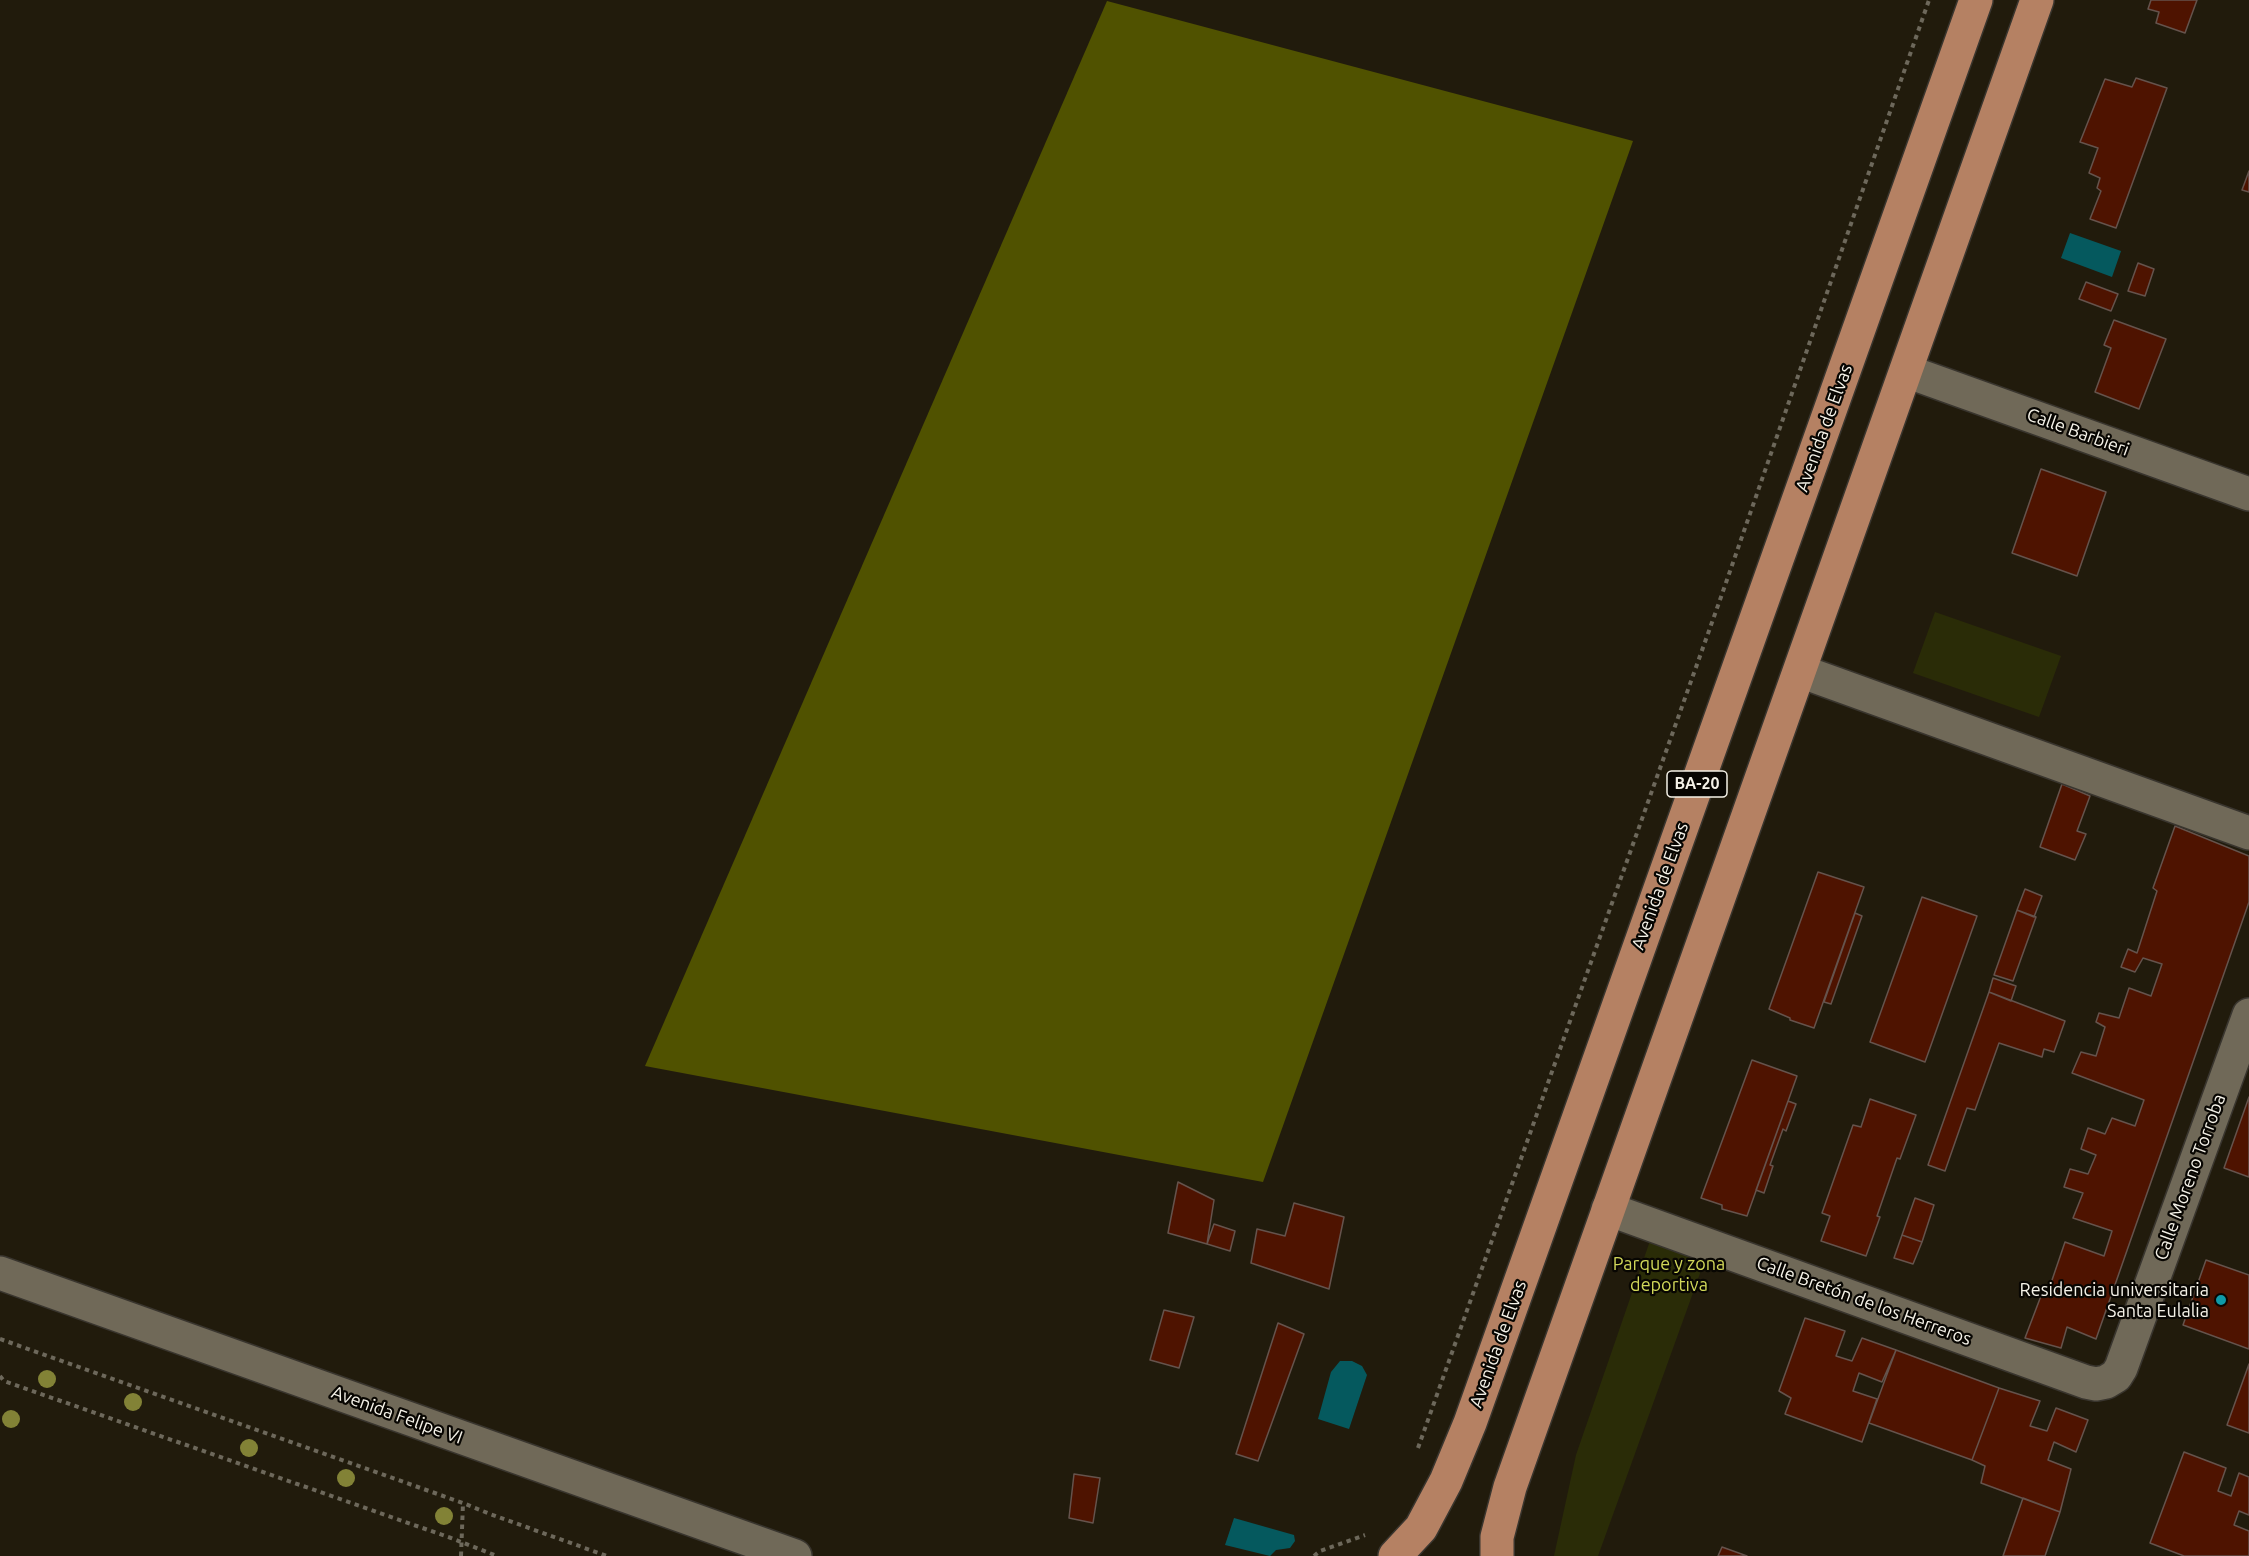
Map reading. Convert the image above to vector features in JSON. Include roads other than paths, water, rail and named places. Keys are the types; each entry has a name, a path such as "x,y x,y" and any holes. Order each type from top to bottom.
{"highway":[{"name":"Avenida de Elvas","path":"1395,1556 1421,1528 1446,1481 1470,1423 1976,0"},
{"name":"BA-20","path":"1497,1556 1497,1537 1510,1487 2037,0"}],"street":[{"name":"Calle Barbieri","path":"1906,371 2249,494"},
{"path":"1800,671 2249,833"},
{"name":"Calle Moreno Torroba","path":"2086,1382 2096,1384 2106,1382 2116,1377 2121,1368 2249,1015"},
{"name":"Calle Bretón de los Herreros","path":"1608,1209 2086,1382"},
{"name":"Avenida Felipe VI","path":"9,1282 795,1556"}],"water":[{"path":"2070,233 2121,251 2112,277 2061,258"},
{"path":"1340,1361 1352,1361 1362,1366 1367,1375 1349,1429 1318,1419 1331,1372"},
{"path":"1234,1518 1294,1535 1295,1541 1290,1548 1276,1550 1270,1556 1225,1545"}],"place":[{"name":"Residencia universitaria Santa Eulalia","path":"2221,1300"}],"park label":[{"name":"Parque y zona deportiva","path":"1669,1274"}]}
